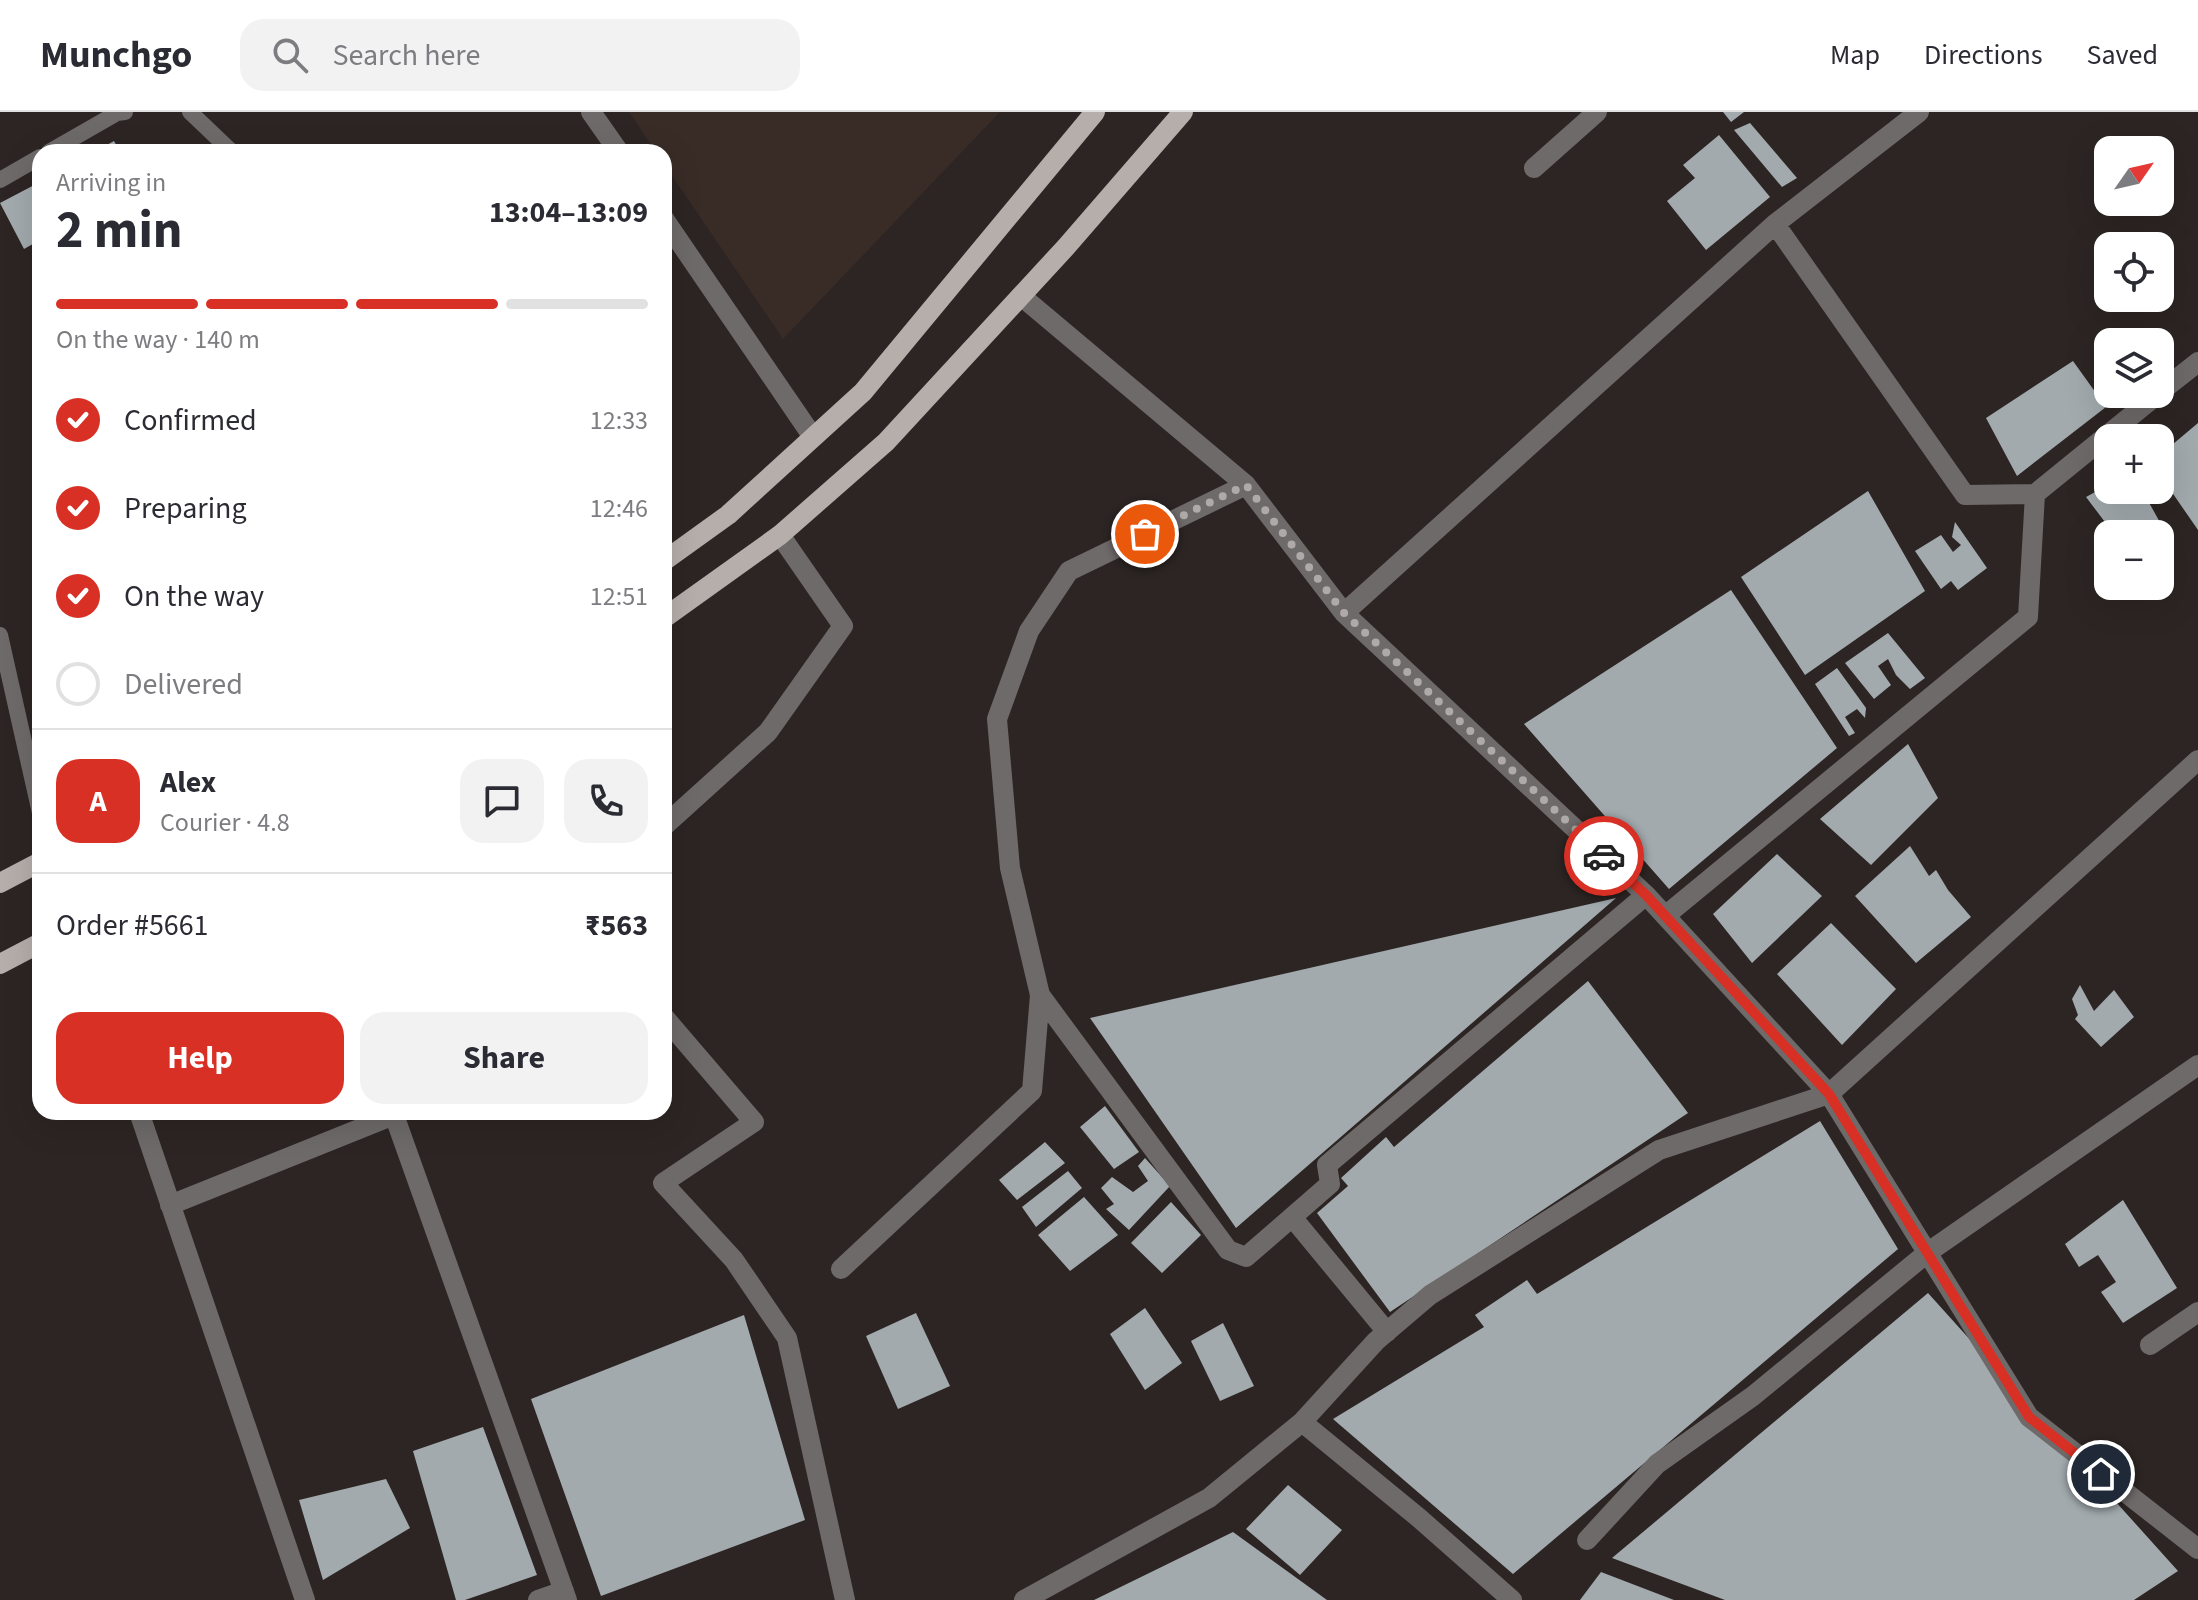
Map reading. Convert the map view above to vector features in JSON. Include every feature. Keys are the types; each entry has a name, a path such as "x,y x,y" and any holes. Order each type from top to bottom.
{"main road":[{"path":"672,555 728,515 863,392 1095,112"},
{"path":"672,612 780,535 886,442 1021,296 1183,112"},
{"path":"0,883 32,866"},
{"path":"0,964 32,947"}],"street":[{"path":"591,112 613,144"},
{"path":"1534,168 1597,112"},
{"path":"1344,613 1775,224 1919,112"},
{"path":"1775,224 1965,495 2035,494 2141,408"},
{"path":"672,231 813,437"},
{"path":"1021,296 1246,485 1344,613 1646,895 1829,1094 2029,1417 2198,1549"},
{"path":"2174,381 2198,362"},
{"path":"841,1269 1032,1091 1040,995 1010,868 997,719 1029,631 1069,571 1246,485"},
{"path":"1665,916 2028,617 2035,494"},
{"path":"672,819 768,732 843,626 780,535"},
{"path":"1024,1600 1209,1498 1302,1422 1387,1332 1430,1295 1659,1150 1829,1094 2198,760"},
{"path":"1040,995 1228,1250 1246,1257 1330,1184 1327,1165 1646,895"},
{"path":"672,1026 754,1122 663,1183 734,1260 787,1338 845,1600"},
{"path":"1587,1540 1657,1464 1753,1396 1927,1253 2198,1065"},
{"path":"142,1120 305,1600"},
{"path":"170,1205 378,1120"},
{"path":"395,1120 565,1596 538,1600"},
{"path":"1292,1217 1387,1332"},
{"path":"2150,1345 2198,1312"},
{"path":"1302,1422 1419,1518 1512,1600"}],"lane":[{"path":"63,144 117,113 125,112"},
{"path":"190,112 224,144"},
{"path":"0,180 32,162"},
{"path":"0,635 32,777"}],"shaded area":[{"path":"629,112 1000,112 783,339 672,176 672,144 651,144"}],"building":[{"path":"1723,112 1744,112 1731,122"},
{"path":"1750,123 1797,178 1782,187 1734,130"},
{"path":"1719,135 1770,197 1706,250 1667,201 1695,178 1683,165"},
{"path":"32,186 32,244 24,249 0,203"},
{"path":"2073,361 2094,390 2094,408 2105,408 2017,476 1986,418"},
{"path":"2198,423 2198,530 2174,495 2174,443"},
{"path":"1868,491 1925,591 1805,675 1741,577"},
{"path":"2094,493 2094,504 2150,504 2159,520 2103,520 2086,497"},
{"path":"1955,522 1987,568 1958,590 1951,581 1941,589 1915,551 1941,535 1953,552 1961,545 1952,537"},
{"path":"1731,590 1837,748 1669,889 1524,724"},
{"path":"1888,633 1925,678 1910,689 1896,675 1888,659 1878,666 1891,685 1874,699 1845,663"},
{"path":"1837,668 1866,708 1865,718 1857,709 1845,717 1855,733 1849,736 1815,684"},
{"path":"1908,744 1938,798 1871,865 1820,819"},
{"path":"1910,846 1929,876 1936,870 1971,917 1916,963 1855,896"},
{"path":"1777,854 1822,896 1752,963 1713,914"},
{"path":"1616,898 1236,1228 1090,1018"},
{"path":"1831,923 1896,989 1842,1045 1777,974"},
{"path":"1588,981 1688,1113 1390,1312 1317,1213 1348,1186 1341,1178 1386,1137 1394,1147"},
{"path":"2080,985 2094,1011 2114,990 2134,1017 2101,1047 2075,1019 2078,1015 2072,999"},
{"path":"1105,1106 1139,1152 1114,1169 1080,1127"},
{"path":"1820,1121 1898,1249 1513,1574 1333,1419 1484,1327 1475,1315 1527,1280 1537,1294"},
{"path":"1045,1142 1065,1163 1017,1200 999,1180"},
{"path":"1145,1158 1170,1186 1129,1230 1106,1209 1114,1204 1101,1188 1112,1177 1133,1192 1148,1181 1138,1166"},
{"path":"1068,1171 1082,1188 1036,1227 1022,1207"},
{"path":"1084,1197 1118,1235 1070,1271 1038,1235"},
{"path":"2123,1200 2177,1288 2123,1323 2101,1292 2116,1282 2098,1255 2079,1267 2065,1244"},
{"path":"1171,1202 1201,1235 1162,1273 1131,1243"},
{"path":"1928,1293 2178,1571 2134,1600 1725,1600 1612,1558"},
{"path":"1145,1308 1182,1363 1145,1390 1110,1334"},
{"path":"916,1313 950,1386 898,1409 866,1336"},
{"path":"744,1315 805,1520 601,1596 531,1399"},
{"path":"1223,1323 1254,1386 1220,1401 1191,1341"},
{"path":"483,1427 537,1575 465,1600 456,1600 413,1451"},
{"path":"386,1479 410,1528 323,1580 299,1500"},
{"path":"1288,1485 1342,1530 1300,1575 1246,1529"},
{"path":"1233,1532 1327,1600 1094,1600"},
{"path":"1601,1572 1674,1600 1580,1600"}],"way so far":[{"path":"1145,534 1246,485 1344,613 1604,856"}],"route":[{"path":"1604,856 1646,895 1829,1094 2029,1417 2101,1474"}]}
